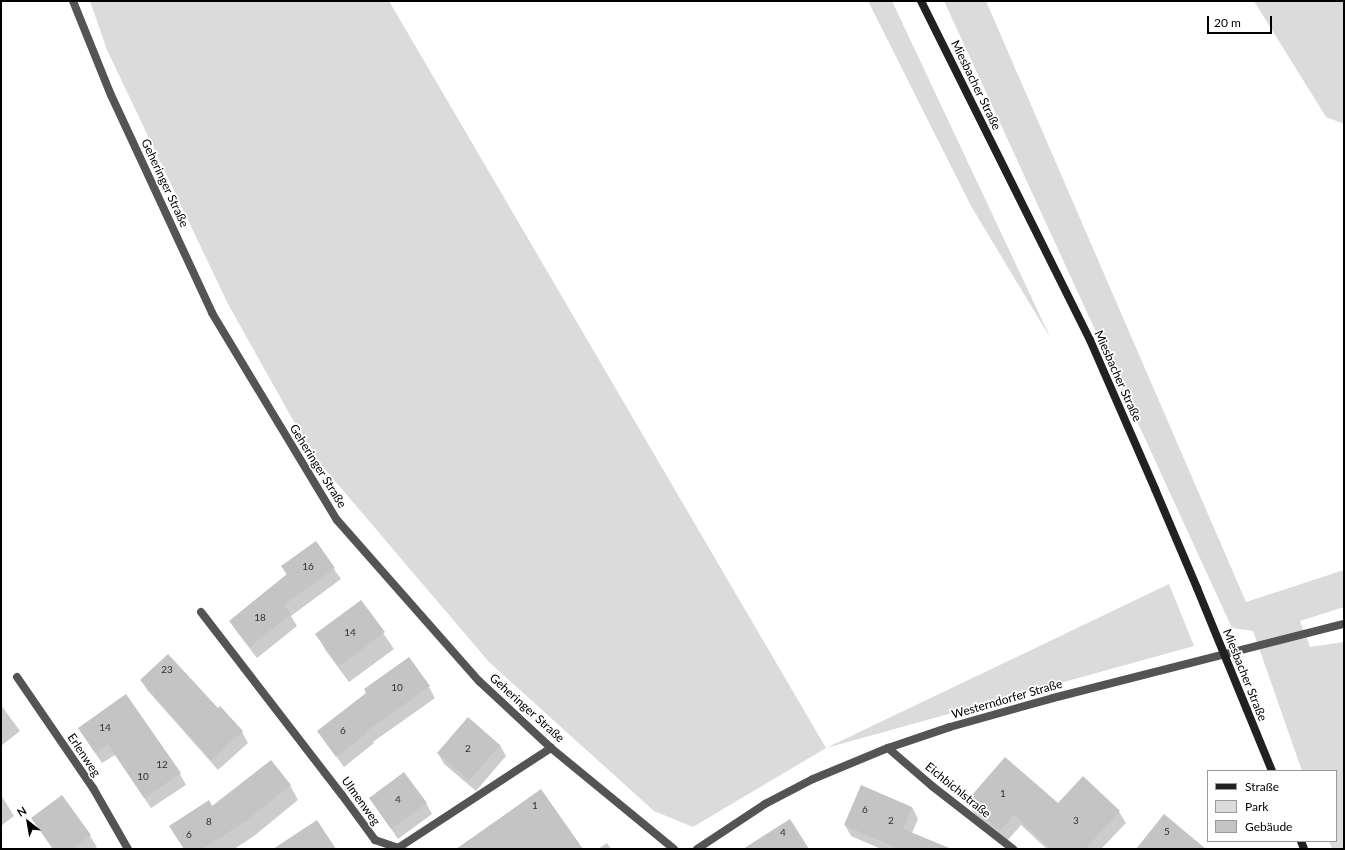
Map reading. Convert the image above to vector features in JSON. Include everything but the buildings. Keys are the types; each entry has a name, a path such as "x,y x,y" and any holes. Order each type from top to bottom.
{"main road":[{"name":"Miesbacher Straße","path":"921,1 1090,340 1197,588 1272,770"}],"street":[{"name":"Geheringer Straße","path":"73,1 111,95 212,313 325,502 338,520 399,591 479,681 552,748 674,849"},
{"name":"Ulmenweg","path":"201,612 375,840 398,848 552,748"},
{"name":"Westerndorfer Straße","path":"697,849 765,804 813,779 888,748 950,727 1053,698 1344,624"},
{"name":"Erlenweg","path":"17,677 93,788 128,849"},
{"name":"Eichbichlstraße","path":"888,748 932,786 1013,849"}],"green space":[{"path":"90,1 389,1 826,748 693,827 654,811 489,662 312,454 228,304 107,50"},
{"path":"868,1 892,1 1051,339 971,206"},
{"path":"944,1 986,1 1246,602 1344,570 1344,607 1300,621 1310,647 1344,642 1344,849 1332,849 1329,842 1337,842 1337,770 1302,770 1253,631 1232,628"},
{"path":"1254,1 1344,1 1344,124 1326,117"},
{"path":"1169,584 1194,646 826,748"}]}
